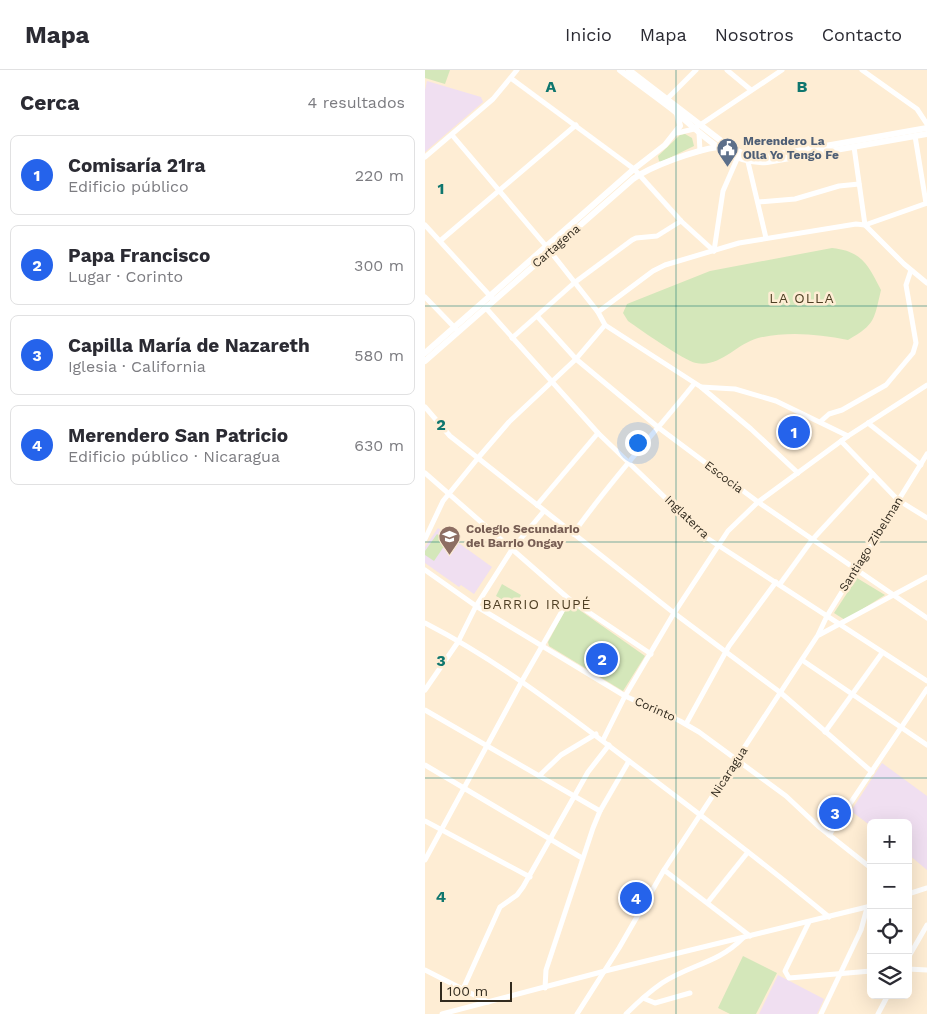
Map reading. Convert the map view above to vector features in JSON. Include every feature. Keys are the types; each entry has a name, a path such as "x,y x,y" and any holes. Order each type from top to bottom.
{"main road":[{"path":"624,71 667,99 736,152 758,156 778,155 927,128"},
{"path":"624,71 697,131 737,159 748,162 767,162 927,134"},
{"path":"677,113 680,122 677,133"},
{"name":"Cartagena","path":"425,360 456,329 636,172 677,133"},
{"name":"Cartagena","path":"636,172 661,166 700,151 719,147"},
{"path":"654,154 654,161 661,166"},
{"name":"Cartagena","path":"425,353 485,307 491,298"}],"street":[{"path":"425,157 452,135 512,79 517,70"},
{"path":"667,99 696,70"},
{"path":"727,70 751,90"},
{"path":"700,151 697,131 701,125 782,70"},
{"path":"862,70 917,109 927,124"},
{"path":"512,79 576,125 636,172 681,221 714,251"},
{"path":"440,241 576,125"},
{"name":"Cartagena","path":"677,133 697,131"},
{"path":"452,135 548,249 598,312 605,325 701,387 751,429 798,473"},
{"path":"598,312 653,271 665,265 766,238 856,224 865,225 927,203 915,136"},
{"path":"854,147 865,225 927,283"},
{"path":"714,251 723,190 737,159"},
{"path":"748,162 766,238"},
{"path":"758,202 795,199 839,186 859,184"},
{"path":"512,338 574,283 636,238 657,236 681,221"},
{"path":"425,225 491,298"},
{"path":"820,422 829,414 842,410 886,385 913,353 916,343 906,285 911,270"},
{"path":"425,297 456,329"},
{"name":"Inglaterra","path":"485,307 598,433 718,546 927,681"},
{"name":"Escocia","path":"537,316 576,359 659,428 811,540 927,618"},
{"path":"425,539 440,507 478,458 509,422 576,359 605,325"},
{"path":"573,534 605,488 659,428 694,384"},
{"path":"603,740 625,696 674,612 728,531 758,502 847,436 927,384"},
{"path":"701,387 720,387 776,401 847,436"},
{"path":"425,407 451,436 573,534 781,693 871,772"},
{"path":"868,423 921,465"},
{"path":"537,505 598,433"},
{"path":"841,441 898,500 927,518"},
{"name":"Santiago Zibelman","path":"818,635 827,616 927,454"},
{"path":"425,473 513,548 569,599 651,654"},
{"path":"686,724 726,652 811,540 873,474"},
{"path":"425,690 458,642 476,606 513,548 544,511"},
{"name":"Corinto","path":"425,570 476,606 625,696 686,724 787,796 829,835 867,865"},
{"path":"818,635 927,577"},
{"path":"425,860 486,745 569,599"},
{"path":"425,624 522,680 701,814 829,917"},
{"name":"Nicaragua","path":"577,1014 605,971 664,870 818,635"},
{"path":"825,732 882,653"},
{"path":"803,660 927,745"},
{"path":"829,835 927,690"},
{"path":"425,710 600,812"},
{"path":"539,776 561,755 595,734"},
{"path":"463,989 500,907 517,895 530,877 588,772 609,745"},
{"path":"545,988 546,970 582,858 600,812 629,761"},
{"path":"425,765 582,858"},
{"path":"425,820 530,877"},
{"path":"708,902 748,852"},
{"path":"664,870 750,936"},
{"path":"912,893 926,890"},
{"path":"442,1014 605,971 867,908"},
{"path":"821,1014 861,930 868,909"},
{"path":"809,922 785,971 785,975 789,978 867,971"},
{"path":"910,954 927,925"},
{"path":"626,1014 667,980 730,951 743,938"},
{"path":"912,968 927,970"},
{"path":"425,970 488,1002"},
{"path":"643,998 655,1003 690,993"},
{"path":"878,1014 886,999"}],"shaded area":[{"path":"427,81 481,97 483,102 425,152 425,90"},
{"name":"Colegio Secundario del Barrio Ongay","path":"438,528 492,567 474,594 461,585 459,587 425,563 425,547"},
{"path":"882,763 927,796 927,870 912,857 912,819 867,819 867,823 851,811"},
{"path":"778,975 824,999 817,1014 759,1014"}],"green space":[{"path":"425,70 450,70 445,84 425,78"},
{"path":"685,134 692,138 694,146 661,162 659,161 658,156 680,135"},
{"name":"LA OLLA","path":"832,248 850,252 863,261 881,290 875,314 869,325 848,340 803,334 769,336 750,341 713,362 705,364 696,363 672,351 642,331 628,321 623,313 627,304 710,271"},
{"path":"437,534 447,542 434,561 425,555 425,551"},
{"path":"857,578 885,595 845,620 834,613"},
{"path":"502,584 521,595 515,607 496,596"},
{"path":"571,604 645,656 623,691 549,646 548,642 568,605"},
{"path":"743,956 777,973 756,1014 730,1014 718,1008"}],"place":[{"name":"Merendero La Olla Yo Tengo Fe","path":"727,167"},
{"name":"Comisaría 21ra","path":"794,432"},
{"name":"Colegio Secundario del Barrio Ongay","path":"450,555"},
{"name":"Papa Francisco","path":"602,659"},
{"name":"Capilla María de Nazareth","path":"835,813"},
{"name":"Merendero San Patricio","path":"636,898"}],"district":[{"name":"LA OLLA","path":"802,298"},
{"name":"BARRIO IRUPÉ","path":"537,604"}]}
